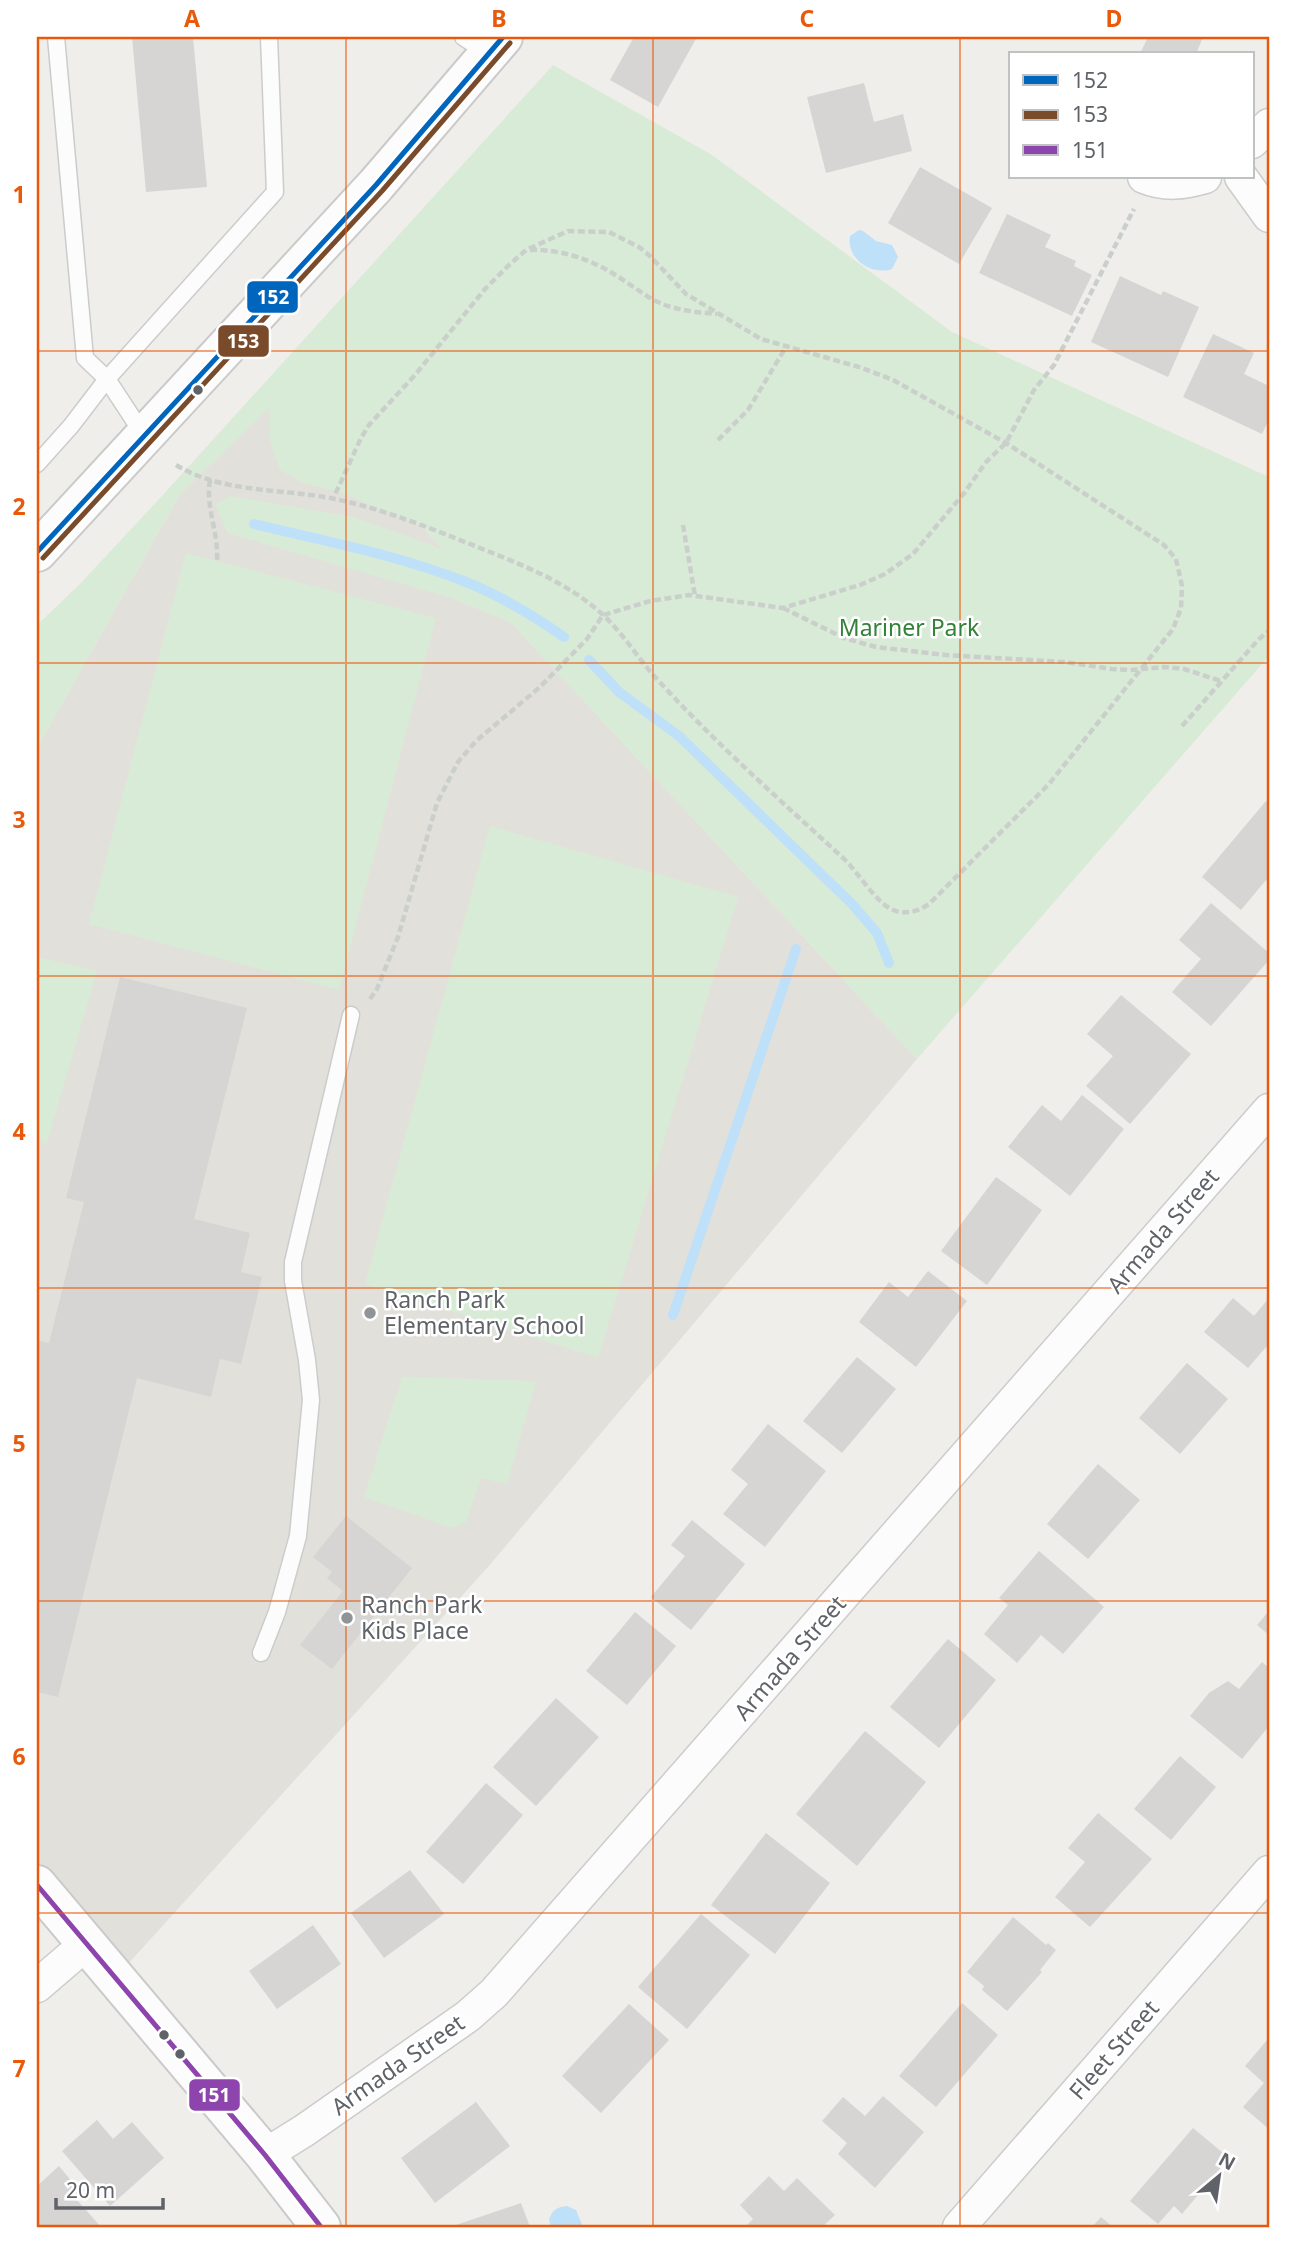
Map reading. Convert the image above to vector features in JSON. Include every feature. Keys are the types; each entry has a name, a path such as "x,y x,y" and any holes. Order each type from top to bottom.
{"main road":[{"path":"37,552 376,186 485,42"},
{"path":"37,1885 265,2155 321,2227"}],"street":[{"path":"1254,140 1269,125"},
{"path":"1147,178 1166,184 1202,178"},
{"path":"1242,178 1269,216"},
{"name":"Armada Street","path":"265,2155 459,2022 494,1993 1269,1110"},
{"name":"Fleet Street","path":"960,2227 1269,1872"},
{"path":"37,1986 86,1944"}],"lane":[{"path":"56,37 85,358 107,379 145,437"},
{"path":"37,464 107,379 275,192 269,37"},
{"path":"261,1653 298,1536 310,1400 307,1360 293,1281 293,1262 351,1015"}],"path":[{"path":"783,608 860,585 885,574 901,564 927,540 986,462 1006,443 1034,390 1054,365 1147,178"},
{"path":"176,465 187,472 256,490 333,499 387,513 512,561 580,596 603,615 656,678 747,769 857,871 879,900 901,913 918,911 929,904 1049,784 1173,629 1181,608 1182,586 1176,559 1164,545 1152,537 1006,443 893,380 761,339 686,294 645,251 609,232 568,231 526,250 485,289 415,375 369,425 333,499"},
{"path":"526,250 549,249 573,255 602,268 661,303 685,311 718,314"},
{"path":"718,440 748,410 786,346"},
{"path":"210,479 208,501 218,544 217,561"},
{"path":"683,525 695,596"},
{"path":"351,1015 366,1005 377,989 398,937 437,803 458,762 476,741 540,687 587,639 603,615 650,601 689,595 783,608 844,638 876,647 946,655 1064,662 1112,669 1184,669 1220,681"},
{"path":"1182,726 1220,681 1269,631"}],"shaded area":[{"name":"Ranch Park Elementary School","path":"291,386 917,1059 488,1567 118,1975 37,1881 37,748 180,494"}],"green space":[{"name":"Mariner Park","path":"553,65 712,155 952,332 1269,477 1269,656 917,1059 511,623 451,598 227,533 216,504 230,496 353,517 443,549 421,526 337,491 306,484 280,470 270,440 269,408 180,494 37,748 37,625 79,585 161,497"},
{"path":"186,553 436,618 339,990 89,924"},
{"path":"490,826 738,897 598,1358 365,1284"},
{"path":"37,957 97,971 46,1146 37,1133"},
{"path":"402,1377 536,1381 507,1484 481,1478 466,1522 452,1528 364,1497"}],"water":[{"path":"859,230 876,241 892,245 898,257 892,269 884,271 869,268 856,258 852,252 850,236"},
{"path":"567,2206 576,2210 583,2227 551,2227 549,2219 554,2211"}],"building":[{"path":"132,37 193,37 207,187 146,192"},
{"path":"634,37 697,37 658,107 610,80"},
{"path":"1148,37 1203,37 1197,52 1141,52"},
{"path":"864,83 874,122 903,114 912,151 826,173 807,97"},
{"path":"920,167 992,208 959,264 888,223"},
{"path":"1007,214 1051,235 1045,247 1076,261 1074,266 1092,275 1072,316 979,273"},
{"path":"1120,276 1161,295 1163,291 1199,307 1168,377 1091,342"},
{"path":"1213,334 1254,353 1244,374 1269,386 1269,419 1262,434 1183,397"},
{"path":"1266,801 1269,804 1269,882 1266,880 1241,910 1202,877"},
{"path":"1211,903 1269,953 1269,960 1211,1026 1172,992 1201,959 1179,940"},
{"path":"120,977 247,1008 194,1219 250,1233 241,1272 262,1277 241,1364 220,1359 211,1397 137,1378 58,1697 37,1692 37,1340 49,1343 84,1202 66,1198"},
{"path":"1121,995 1191,1054 1130,1124 1086,1086 1113,1056 1087,1034"},
{"path":"1082,1095 1124,1129 1070,1196 1008,1147 1042,1105 1061,1121"},
{"path":"996,1177 1042,1210 987,1285 941,1251"},
{"path":"928,1271 967,1301 916,1367 859,1322 889,1282 908,1297"},
{"path":"1233,1298 1254,1316 1269,1298 1269,1349 1266,1347 1248,1368 1204,1332"},
{"path":"857,1357 896,1389 842,1453 803,1421"},
{"path":"1187,1363 1228,1399 1180,1454 1139,1418"},
{"path":"768,1424 826,1471 765,1547 723,1514 748,1484 731,1470"},
{"path":"1098,1464 1140,1500 1088,1559 1047,1524"},
{"name":"Ranch Park Kids Place","path":"346,1516 412,1568 332,1669 300,1645 343,1591 327,1578 332,1572 313,1557"},
{"path":"692,1520 745,1564 691,1630 651,1597 685,1556 671,1545"},
{"path":"1039,1551 1104,1607 1063,1654 1041,1635 1017,1663 984,1634 1008,1605 999,1598"},
{"path":"1269,1611 1269,1635 1257,1625"},
{"path":"635,1612 676,1646 627,1705 586,1671"},
{"path":"948,1639 996,1680 939,1748 890,1707"},
{"path":"1262,1662 1269,1668 1269,1726 1242,1759 1190,1716 1209,1693 1228,1681 1239,1689"},
{"path":"556,1698 599,1737 536,1806 493,1767"},
{"path":"865,1731 926,1782 857,1866 796,1814"},
{"path":"1180,1756 1216,1787 1171,1840 1134,1809"},
{"path":"486,1783 523,1815 463,1884 426,1852"},
{"path":"1098,1813 1152,1859 1090,1927 1055,1897 1085,1862 1068,1848"},
{"path":"766,1833 830,1883 775,1954 711,1905"},
{"path":"410,1870 444,1914 384,1958 351,1913"},
{"path":"701,1914 750,1955 687,2029 638,1987"},
{"path":"1013,1917 1046,1945 1048,1943 1056,1950 1040,1970 1042,1972 1007,2011 982,1990 984,1986 967,1972"},
{"path":"313,1925 341,1964 277,2009 249,1971"},
{"path":"962,2003 998,2035 936,2107 899,2076"},
{"path":"629,2004 669,2040 601,2113 562,2076"},
{"path":"1269,2038 1269,2129 1243,2107 1264,2083 1245,2066"},
{"path":"883,2096 924,2132 875,2188 838,2154 847,2143 822,2121 843,2097 865,2116"},
{"path":"476,2102 510,2146 435,2203 401,2158"},
{"path":"97,2120 113,2139 132,2122 164,2158 110,2206 62,2151"},
{"path":"1193,2128 1229,2158 1182,2214 1174,2206 1158,2224 1130,2201"},
{"path":"59,2166 83,2195 77,2200 101,2227 37,2227 37,2186"},
{"path":"769,2176 784,2191 797,2178 835,2215 822,2227 745,2227 753,2219 740,2205"},
{"path":"521,2203 530,2227 450,2227"},
{"path":"1101,2217 1113,2227 1092,2227"}],"waterway":[{"path":"254,524 361,549 440,572 504,600 564,637"},
{"path":"589,660 619,692 679,736 852,904 877,933 889,963"},
{"path":"673,1315 796,949"}],"transit line":[{"name":"152","path":"37,552 376,185 503,37"},
{"name":"153","path":"43,558 382,191 510,43"},
{"name":"151","path":"37,1885 265,2155 321,2227"}],"place":[{"name":"Ranch Park Elementary School","path":"370,1313"},
{"name":"Ranch Park Kids Place","path":"347,1618"}]}
